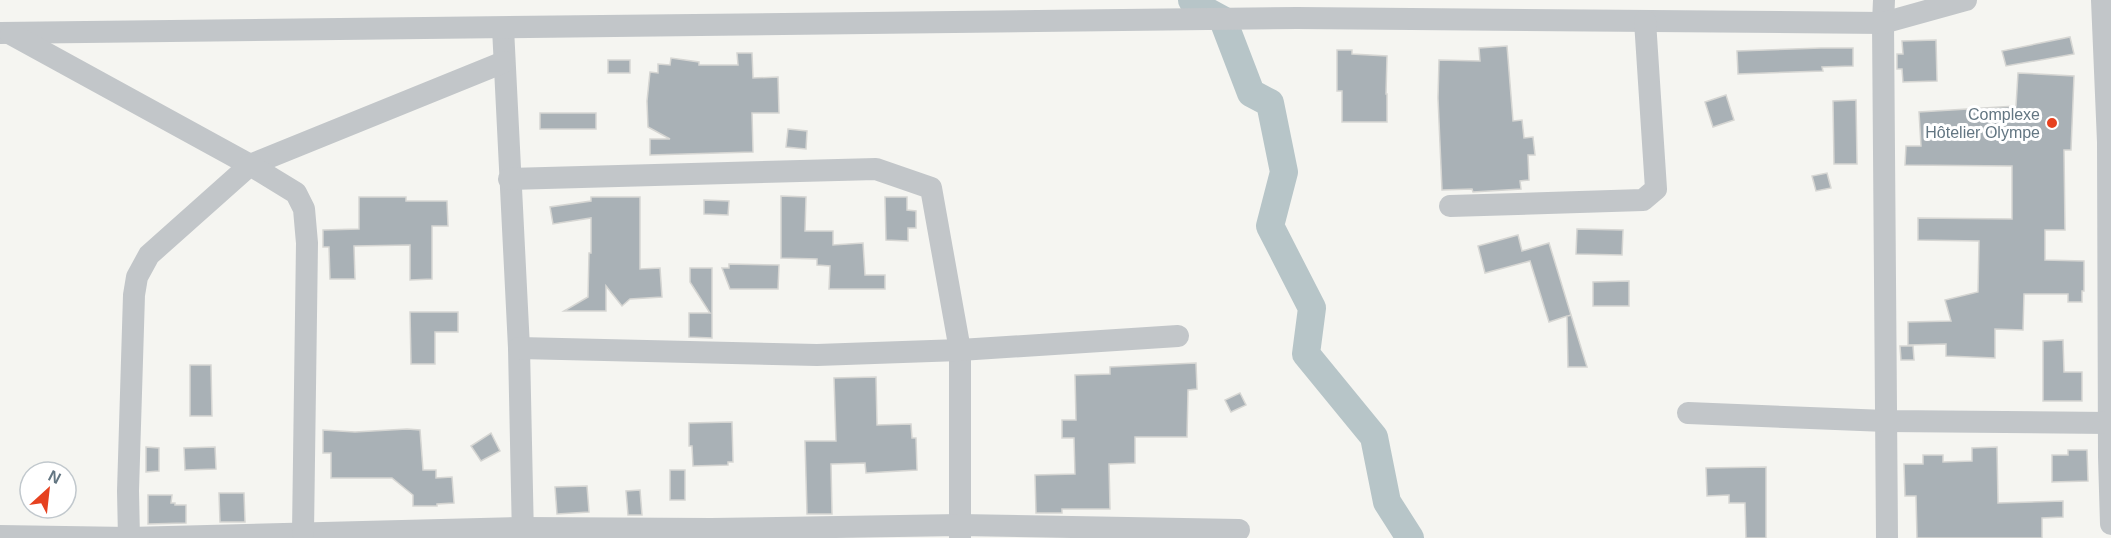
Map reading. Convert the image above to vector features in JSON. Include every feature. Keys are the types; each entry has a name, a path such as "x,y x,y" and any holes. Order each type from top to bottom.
{"street":[{"path":"1884,0 1887,538"},
{"path":"5,33 1297,18 1645,21 1713,11 1883,23 1966,0"},
{"path":"2102,0 2108,142 2111,524"},
{"path":"1450,206 1643,200 1656,189 1645,21"},
{"path":"503,28 519,348 523,533"},
{"path":"5,33 249,165 296,193 304,209 307,243 303,532"},
{"path":"129,538 128,491 134,295 137,277 149,255 249,165 504,62"},
{"path":"509,179 876,169 931,188 960,350 960,532"},
{"path":"519,348 817,355 960,350 1178,336"},
{"path":"1688,413 1886,421 2109,423"},
{"path":"0,536 129,538 303,532 711,533 1239,530"}],"building":[{"path":"2070,37 2074,54 2006,66 2002,51"},
{"path":"1936,40 1937,81 1903,82 1902,69 1897,69 1897,54 1903,54 1902,41"},
{"path":"1507,46 1513,121 1522,120 1524,138 1533,137 1535,155 1528,155 1529,180 1520,181 1521,189 1473,192 1472,189 1442,190 1438,98 1439,60 1480,61 1479,48"},
{"path":"1853,48 1853,66 1822,67 1823,71 1738,74 1737,51"},
{"path":"1337,50 1352,50 1352,54 1387,56 1387,122 1342,122 1342,91 1337,91"},
{"path":"737,53 752,53 753,78 778,77 779,113 752,113 753,152 650,155 650,139 670,139 648,127 647,101 650,72 658,73 658,64 670,65 671,58 699,62 699,65 738,65"},
{"path":"608,60 630,60 630,73 608,73"},
{"path":"2018,73 2074,76 2071,150 2064,150 2065,230 2045,230 2045,260 2084,261 2082,302 2068,302 2068,294 2024,294 2023,330 1995,329 1995,358 1946,356 1946,344 1908,345 1908,322 1951,321 1945,300 1978,292 1979,241 1918,240 1918,218 2012,219 2012,166 1905,165 1906,146 1921,146 1919,112 2016,106"},
{"path":"1726,95 1734,120 1713,127 1705,102"},
{"path":"1856,100 1857,164 1834,164 1833,101"},
{"path":"540,113 596,113 596,129 540,129"},
{"path":"788,129 807,131 806,149 786,147"},
{"path":"1827,173 1831,188 1816,191 1812,176"},
{"path":"781,196 806,197 805,231 833,231 833,245 863,243 865,275 885,275 885,289 829,289 830,266 817,265 817,259 781,258"},
{"path":"359,197 406,197 406,201 447,201 448,226 432,226 432,279 410,280 410,245 354,246 355,279 330,279 329,247 323,247 323,230 359,229"},
{"path":"591,197 640,197 640,269 660,268 662,297 630,299 622,306 606,286 606,311 564,311 588,297 591,218 553,224 550,207 591,201"},
{"path":"885,197 907,197 907,210 916,211 916,228 908,228 908,241 886,240"},
{"path":"704,200 729,201 728,215 704,214"},
{"path":"1577,229 1623,230 1622,255 1576,254"},
{"path":"1518,235 1522,251 1549,243 1587,367 1568,367 1567,316 1549,322 1530,261 1485,273 1478,246"},
{"path":"729,264 779,265 778,289 730,289 722,268 729,268"},
{"path":"690,268 712,268 712,338 689,337 689,313 710,313 690,282"},
{"path":"1629,281 1629,306 1593,306 1593,282"},
{"path":"410,312 458,312 458,332 435,332 435,364 411,364"},
{"path":"2063,340 2064,372 2082,372 2082,401 2043,401 2043,341"},
{"path":"1900,346 1913,346 1914,360 1901,360"},
{"path":"1196,363 1197,389 1188,390 1187,437 1135,437 1135,463 1109,464 1110,509 1062,509 1062,513 1036,513 1035,475 1075,474 1074,438 1062,438 1062,420 1076,420 1075,375 1110,374 1110,367"},
{"path":"190,365 211,365 212,416 190,416"},
{"path":"876,377 877,425 911,424 912,438 916,438 917,470 866,473 865,463 831,464 832,514 807,514 805,441 836,441 834,378"},
{"path":"1240,393 1246,405 1231,412 1225,400"},
{"path":"732,422 733,462 728,462 728,465 693,466 692,446 689,446 689,423"},
{"path":"323,430 355,432 420,430 423,470 436,470 436,478 452,477 454,503 413,506 413,495 392,478 331,478 331,453 323,453"},
{"path":"491,433 500,451 481,461 471,446"},
{"path":"146,447 159,448 159,471 146,472"},
{"path":"215,447 216,469 185,470 184,448"},
{"path":"1997,447 1998,503 2063,501 2063,517 2042,518 2042,538 1917,538 1916,496 1905,496 1904,464 1923,464 1923,455 1943,455 1943,462 1972,461 1972,448"},
{"path":"2068,450 2087,450 2088,481 2052,482 2052,455 2068,455"},
{"path":"1766,467 1766,538 1746,538 1745,503 1729,503 1729,495 1707,496 1706,468"},
{"path":"670,470 685,470 685,500 670,500"},
{"path":"587,486 589,512 557,514 555,487"},
{"path":"640,490 642,515 628,515 626,491"},
{"path":"219,493 244,493 245,522 220,522"},
{"path":"148,495 172,495 171,503 186,505 186,523 148,524"}],"waterway":[{"path":"1192,0 1195,5 1223,20 1251,93 1270,103 1284,172 1270,226 1312,308 1306,354 1374,437 1387,502 1410,538"}],"place":[{"name":"Complexe Hôtelier Olympe","path":"2052,123"}]}
